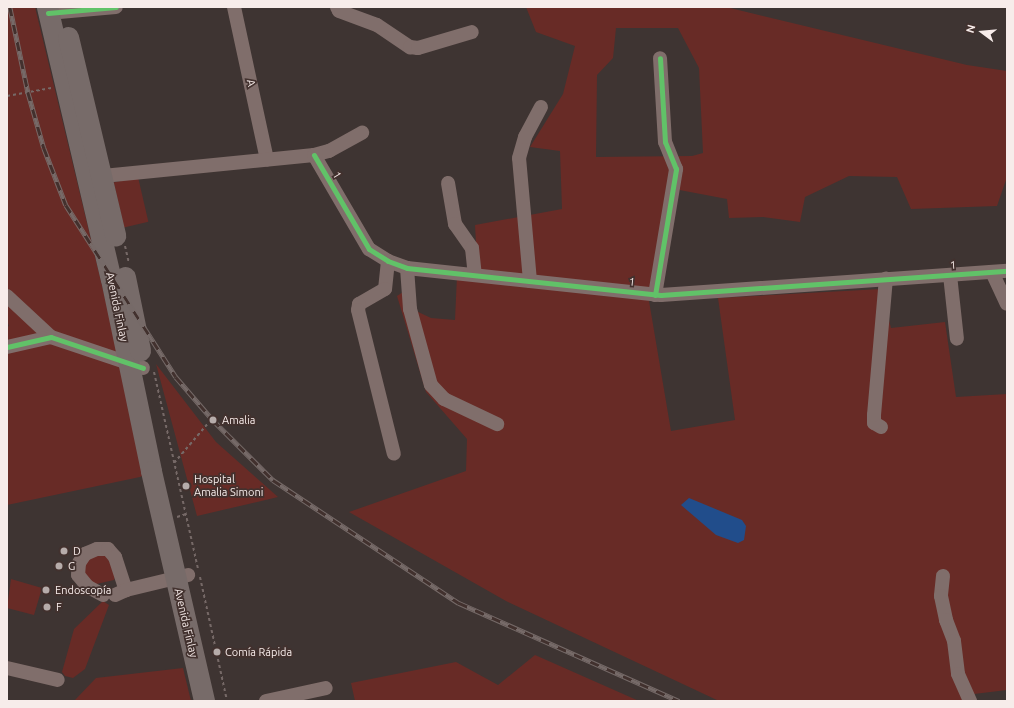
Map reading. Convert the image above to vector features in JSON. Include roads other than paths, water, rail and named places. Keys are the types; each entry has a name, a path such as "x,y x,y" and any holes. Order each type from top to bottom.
{"highway":[{"name":"Avenida Finlay","path":"55,10 64,85 94,177"},
{"name":"Avenida Finlay","path":"55,10 136,365 181,577 204,701"},
{"name":"Avenida Finlay","path":"181,577 214,701"}],"street":[{"path":"55,10 116,7"},
{"name":"A","path":"234,7 267,159"},
{"path":"337,7 339,11 377,25 410,47 418,48 472,32"},
{"path":"655,295 676,170 665,142 660,58"},
{"path":"530,281 519,158 526,137 541,107"},
{"path":"94,177 314,155 328,151 362,133"},
{"name":"1","path":"314,155 369,249 388,261 407,268 655,295 1007,271"},
{"path":"448,183 455,224 472,248 475,275"},
{"path":"388,261 385,289 359,304 358,310 394,454"},
{"path":"407,268 410,309 431,385 444,399 498,424"},
{"path":"992,272 1007,304"},
{"path":"950,275 957,339"},
{"path":"881,428 874,423 874,415 886,280"},
{"path":"7,296 51,337 136,365"},
{"path":"7,347 51,337"},
{"path":"943,576 941,596 946,620 954,640 958,674 970,701"},
{"path":"115,593 181,577"},
{"path":"7,668 58,680"},
{"path":"266,701 326,688"}],"water":[{"path":"689,498 742,520 746,526 744,540 738,543 716,535 681,505"}],"railway":[{"path":"10,7 28,92 44,148 66,205 176,377 213,420 273,480 459,603 679,701"}],"place":[{"name":"Amalia","path":"213,420"},
{"name":"Hospital Amalia Simoni","path":"186,486"},
{"name":"D","path":"64,551"},
{"name":"G","path":"59,566"},
{"name":"Endoscopía","path":"46,590"},
{"name":"F","path":"47,607"},
{"name":"Comía Rápida","path":"217,652"}]}
